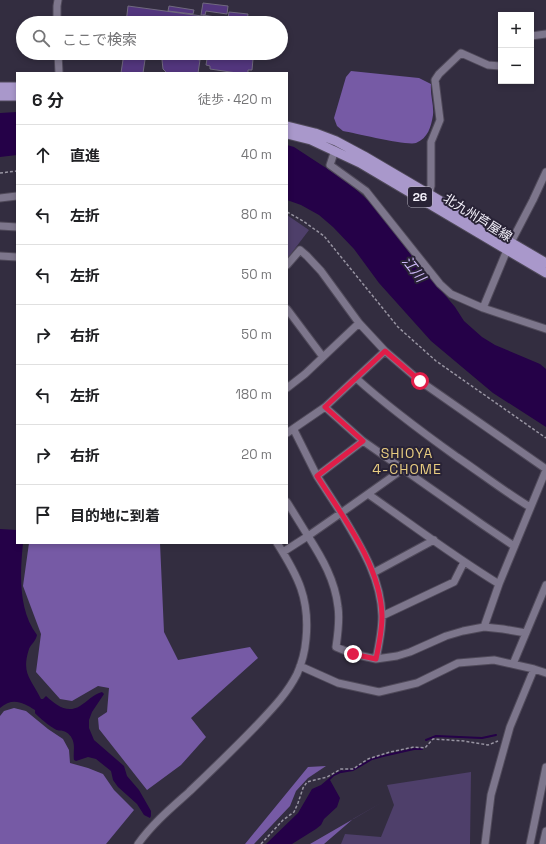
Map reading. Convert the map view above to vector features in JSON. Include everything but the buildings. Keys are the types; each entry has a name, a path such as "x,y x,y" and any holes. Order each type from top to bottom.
{"main road":[{"path":"0,87 16,87"},
{"path":"0,96 16,96"},
{"name":"北九州芦屋線","path":"288,126 315,133 364,156 430,194 546,273"},
{"name":"北九州芦屋線","path":"288,134 311,140 360,162 509,247 546,263"}],"street":[{"path":"57,16 58,0"},
{"path":"534,36 546,34"},
{"path":"430,194 431,142 440,120 435,80 439,74 461,53 488,65 498,66"},
{"path":"58,60 59,72"},
{"path":"335,150 330,165 366,191 440,284 451,294 483,308 546,329"},
{"path":"483,308 509,247 546,172"},
{"path":"0,198 16,196"},
{"path":"0,226 16,227"},
{"path":"288,264 300,250 321,271 359,323 385,351 420,381 546,470 498,584 484,627"},
{"path":"0,256 16,257"},
{"path":"288,310 323,357"},
{"path":"288,387 305,374 359,323"},
{"path":"376,659 382,616 379,593 373,573 364,552 290,432 325,407 385,351"},
{"path":"356,378 380,400 417,428 506,493 530,508"},
{"path":"325,407 363,441 514,546"},
{"path":"317,476 363,441"},
{"path":"283,552 341,513 403,468"},
{"path":"368,494 464,562 498,584"},
{"path":"288,504 325,565 334,588 339,623 336,647 353,654 376,659 398,656 446,636 484,627 526,633"},
{"path":"373,573 434,540"},
{"path":"138,844 162,817 233,750 272,709 290,685 300,666 305,650 308,612 303,592 294,572 278,544"},
{"path":"382,616 454,582 464,562"},
{"path":"513,664 546,585"},
{"path":"300,666 338,684 379,692 417,683 458,663 494,660 546,673"},
{"path":"485,844 491,795 507,737 534,669"},
{"path":"530,844 546,767"},
{"path":"543,844 546,831"}],"path":[{"path":"0,173 16,172"},
{"path":"288,212 303,220 324,236 398,327 436,361 546,438"},
{"path":"260,844 283,820 294,812 303,788 307,782 327,777 340,769 353,769 368,759 390,752 414,747 425,748 433,740 464,741 488,745 507,737"}],"shaded area":[{"path":"351,71 419,78 431,84 433,115 430,128 426,135 416,143 402,143 343,131 337,126 334,118 346,77"},
{"path":"288,216 309,230 288,258"},
{"path":"29,544 160,544 164,632 178,660 250,647 258,658 191,718 206,737 181,765 147,790 99,729 98,718 107,712 109,688 98,686 72,701 60,699 36,672 41,634 23,586"},
{"path":"14,708 26,711 63,739 69,750 70,763 103,774 114,790 134,810 106,844 0,844 0,716 4,711"},
{"path":"326,766 308,778 296,791 290,806 254,844 245,844 308,767"},
{"path":"471,772 470,844 341,844 345,834 381,837 394,805 387,785"},
{"path":"352,820 324,844 310,844"}],"water":[{"path":"16,112 16,155 0,157 0,113"},
{"name":"江川","path":"288,145 294,147 349,183 374,206 408,251 455,307 464,321 482,337 495,345 540,364 546,369 546,427 493,393 431,341 379,283 354,249 333,227 319,215 301,205 288,200"},
{"path":"0,529 16,530 16,544 23,544 21,579 23,603 26,614 37,635 29,649 27,657 26,664 28,676 41,699 46,696 66,709 80,706 95,695 102,692 104,694 92,712 89,720 89,728 94,740 124,766 127,776 139,790 151,811 150,818 144,815 137,804 118,787 113,780 111,771 96,759 88,757 76,761 74,760 74,743 68,734 52,727 36,715 35,710 22,703 13,702 0,708"},
{"path":"342,770 343,772 334,776 330,780 340,798 337,807 324,819 321,825 292,844 266,844 298,813 312,789 321,785 334,774"}],"waterway":[{"path":"426,740 436,736 482,738 496,735"},
{"path":"341,772 353,770 372,759 414,749 422,749"}],"district":[{"name":"SHIOYA 4-CHOME","path":"407,462"}],"route":[{"path":"353,654 376,659 382,616 379,593 373,573 364,552 317,476 363,441 325,407 385,351 420,381"}]}
